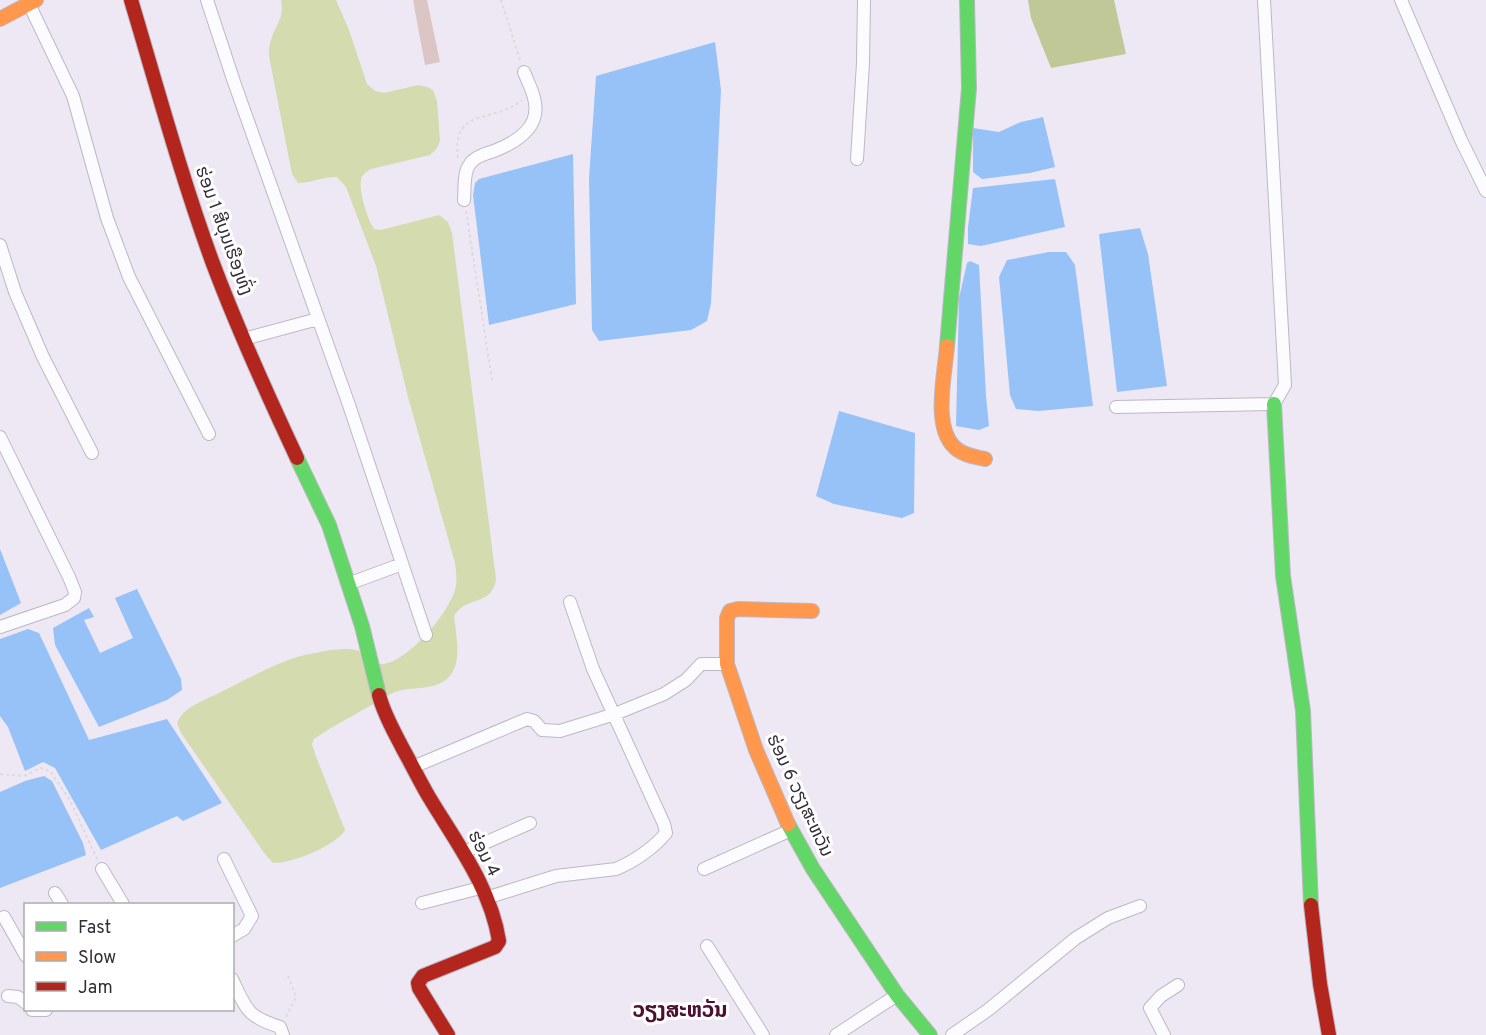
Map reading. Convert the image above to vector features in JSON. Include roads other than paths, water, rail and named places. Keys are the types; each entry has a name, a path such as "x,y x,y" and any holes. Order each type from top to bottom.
{"main road":[{"name":"ຮ່ອມ 1 ສີບຸນເຮືອງທົ່ງ","path":"130,0 186,185 213,263 300,468 329,525 348,584"},
{"path":"967,0 969,88 941,415 944,434 953,447 971,457 985,459"},
{"path":"0,19 33,2"},
{"path":"1274,404 1283,576 1303,711 1310,891 1320,984 1329,1035"},
{"name":"ຮ່ອມ 4","path":"348,584 362,626 384,713 413,767 464,852 483,893 498,934 499,941 495,946 423,976 418,983 448,1035"},
{"name":"ຮ່ອມ 6 ວຽງສະຫວັນ","path":"812,611 738,609 730,611 727,618 727,663 756,750 792,830 813,869 897,995 930,1035"}],"street":[{"path":"207,0 426,635"},
{"path":"857,159 864,0"},
{"path":"1116,407 1274,404 1285,385 1264,0"},
{"path":"1401,0 1461,140 1486,191"},
{"path":"33,2 73,96 107,218 129,277 209,434"},
{"path":"464,200 466,173 470,163 519,140 530,128 535,116 535,99 524,72"},
{"path":"0,244 15,292 43,357 92,453"},
{"path":"244,339 318,319"},
{"path":"0,437 75,592 74,597 64,605 0,627"},
{"path":"348,584 402,564"},
{"path":"422,903 483,893 556,876 616,869 624,866 666,833 664,824 593,669 570,602"},
{"path":"413,767 527,719 534,721 542,730 560,730 615,714 664,694 686,680 701,664 727,663"},
{"path":"464,852 530,823"},
{"path":"704,868 792,830"},
{"path":"224,859 252,916 244,929 234,935"},
{"path":"102,869 122,903"},
{"path":"952,1035 988,1010 1076,938 1108,918 1140,906"},
{"path":"4,917 24,952"},
{"path":"707,945 763,1035"},
{"path":"234,983 247,1011 259,1021 282,1031"},
{"path":"1164,1035 1150,1008 1161,996 1178,985"},
{"path":"836,1035 897,995"},
{"path":"8,996 18,997 24,1002"}],"water":[{"path":"715,42 721,90 711,303 707,321 691,330 599,341 592,330 589,178 596,76"},
{"path":"1043,117 1055,167 1030,173 982,179 973,172 973,128 999,132 1021,122"},
{"path":"573,154 576,304 489,325 473,195 475,183 479,179"},
{"path":"1055,179 1065,227 981,246 968,244 973,188"},
{"path":"1140,228 1148,254 1167,386 1117,392 1099,234"},
{"path":"1049,252 1066,252 1075,265 1093,406 1038,411 1016,409 1010,395 999,277 1007,260"},
{"path":"970,261 979,265 989,426 979,430 956,426 959,298 967,263"},
{"path":"839,411 915,433 914,513 902,518 834,504 816,496"},
{"path":"0,549 21,603 0,615"},
{"path":"137,589 181,679 182,690 167,700 99,727 55,645 53,628 89,608 94,617 84,620 100,653 133,638 115,598"},
{"path":"28,629 39,633 89,740 167,719 222,803 183,821 177,816 101,850 55,768 43,762 25,771 8,727 0,716 0,639"},
{"path":"44,776 52,781 83,843 86,855 0,888 0,792"}],"district":[{"name":"ວຽງສະຫວັນ","path":"680,1011"}]}
